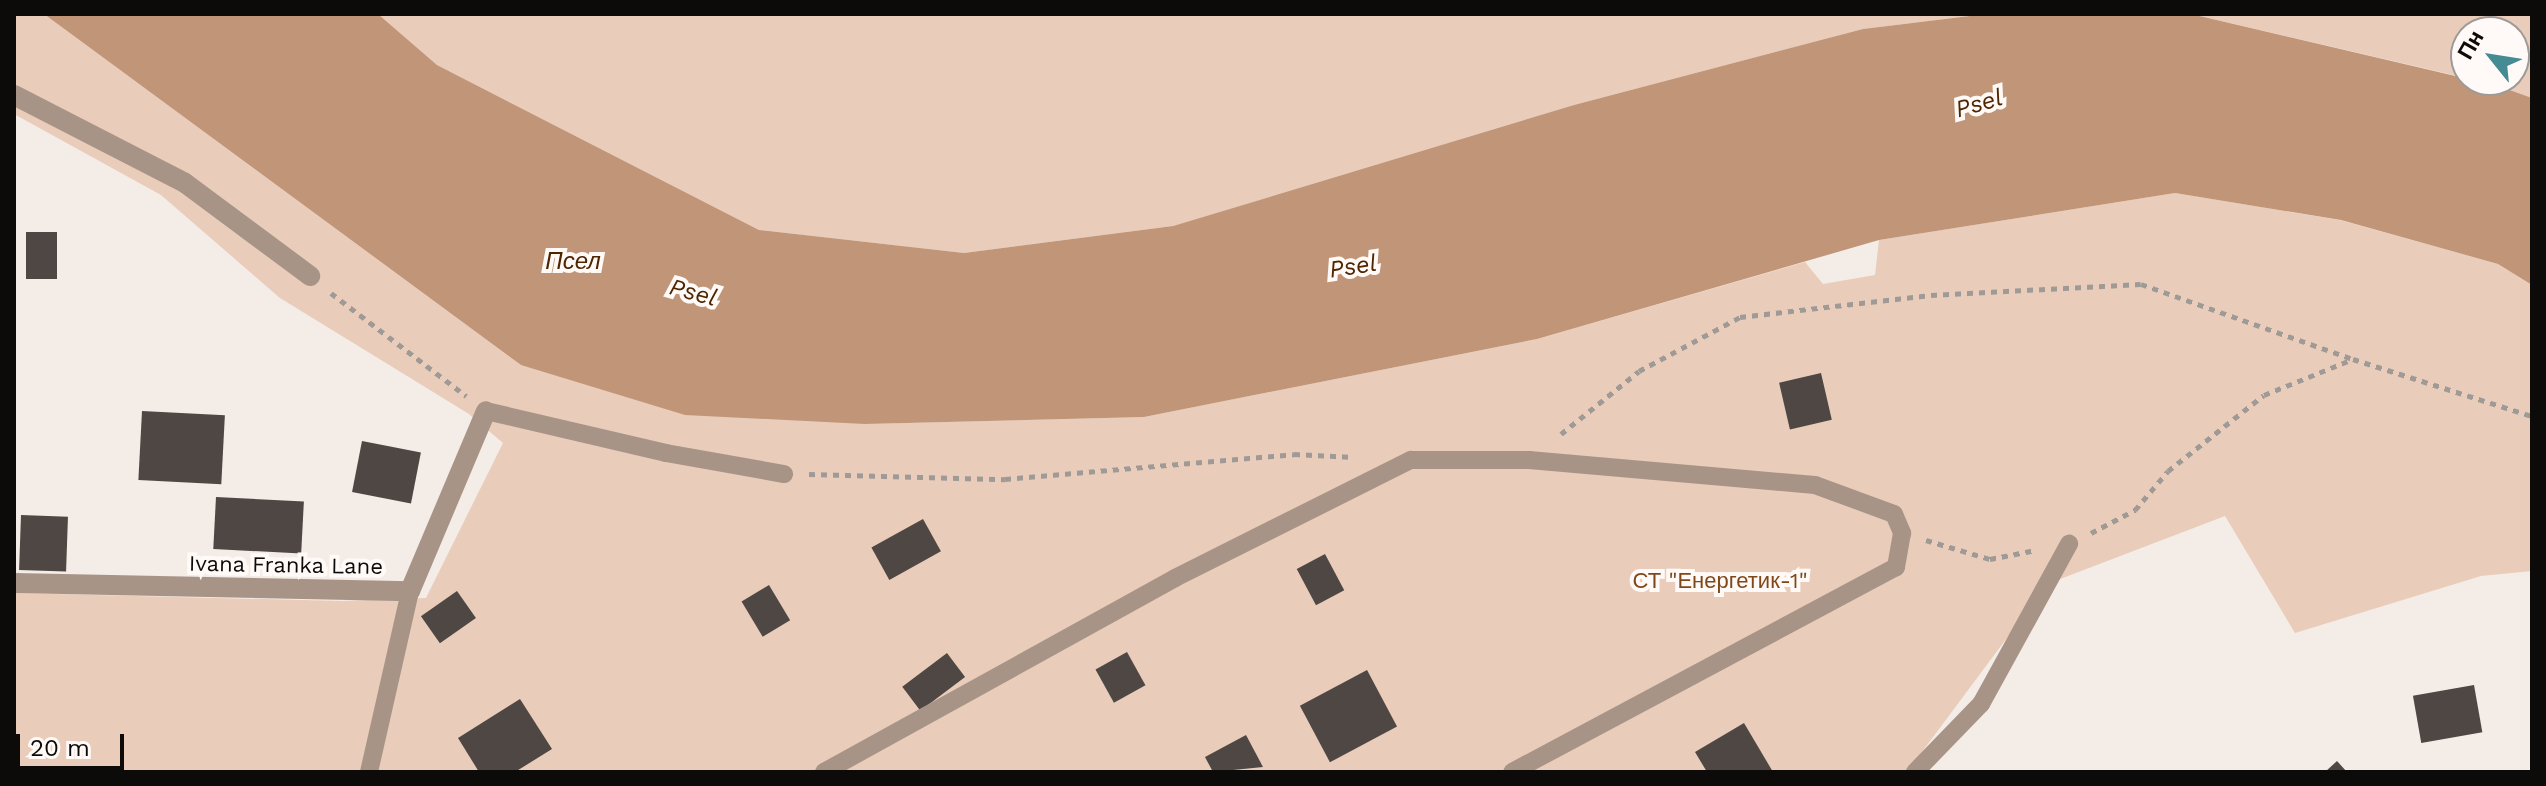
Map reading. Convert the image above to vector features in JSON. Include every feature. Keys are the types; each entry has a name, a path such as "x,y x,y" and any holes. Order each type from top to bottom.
{"street":[{"path":"14,95 185,183 310,276"},
{"name":"Ivana Franka Lane","path":"14,583 410,591 486,411"}],"lane":[{"path":"486,411 666,453 784,474"},
{"path":"824,772 1175,578 1411,460 1529,460 1815,485 1894,514 1902,533 1896,567 1512,772"},
{"path":"1915,772 1981,704 2069,544"},
{"path":"369,772 410,591"}],"path":[{"path":"310,276 486,411"},
{"path":"1529,460 1639,371 1740,317 1931,295 2141,284 2353,359 2532,416"},
{"path":"1902,533 1990,559 2069,544 2135,510 2168,471 2264,395 2353,359"},
{"path":"784,474 1005,479 1294,454 1411,460"}],"green space":[{"name":"СТ \"Енергетик-1\"","path":"14,14 44,14 521,365 865,424 1144,417 1537,339 1805,262 1823,284 1875,275 1879,240 2175,193 2340,220 2498,264 2532,285 2532,571 2481,576 2295,633 2225,516 2047,584 1907,772 14,772 14,593 342,601 426,598 503,443 469,414 280,298 161,195 14,114"},
{"path":"378,14 1986,14 1863,29 1574,105 1173,226 964,253 759,230 437,65"},
{"path":"2191,14 2532,14 2532,98 2526,96 2530,96 2530,16 2450,16 2450,74"}],"water":[{"name":"Псел","path":"44,14 378,14 437,65 759,230 964,253 1173,226 1574,105 1863,29 1986,14 2191,14 2450,75 2450,96 2532,98 2532,285 2498,264 2341,220 2175,193 1879,240 1537,339 1144,417 865,424 685,415 521,365"}],"building":[{"path":"26,232 57,232 57,279 26,279"},
{"path":"1821,373 1832,420 1790,429 1779,383"},
{"path":"142,411 225,415 221,484 138,480"},
{"path":"362,441 421,452 411,503 352,492"},
{"path":"216,497 304,502 301,554 213,549"},
{"path":"21,515 68,517 66,572 19,570"},
{"path":"923,519 941,551 889,580 871,548"},
{"path":"1325,554 1344,590 1316,605 1297,569"},
{"path":"769,585 790,620 763,637 742,601"},
{"path":"457,591 476,618 440,643 421,616"},
{"path":"1127,652 1145,685 1114,703 1096,669"},
{"path":"947,653 965,677 920,711 902,687"},
{"path":"1367,670 1397,727 1330,762 1300,706"},
{"path":"2474,685 2482,732 2421,743 2413,696"},
{"path":"520,699 552,749 515,772 479,772 458,738"},
{"path":"1744,723 1773,772 1707,772 1695,752"},
{"path":"1246,735 1263,767 1213,772 1205,757"},
{"path":"2337,761 2347,772 2325,772"}],"water label":[{"name":"Psel","path":"1979,104"},
{"name":"Psel","path":"1353,267"},
{"name":"Psel","path":"693,293"}]}
